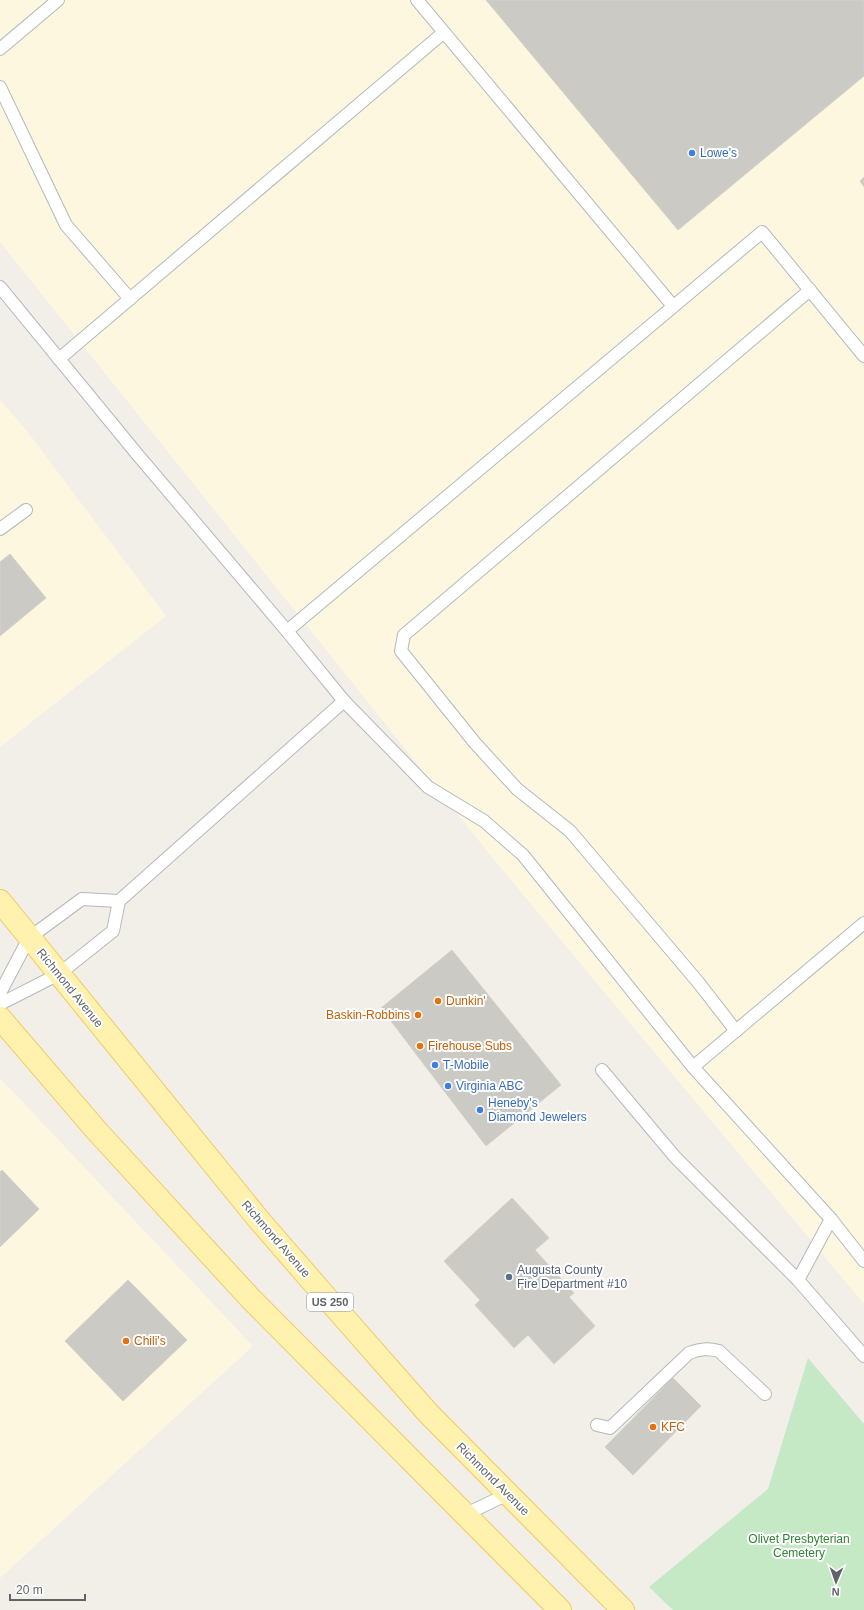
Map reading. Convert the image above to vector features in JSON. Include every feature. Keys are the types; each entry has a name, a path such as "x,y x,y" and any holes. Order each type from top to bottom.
{"main road":[{"name":"Richmond Avenue","path":"0,901 264,1225 428,1413 623,1610"},
{"path":"0,1018 96,1130 211,1257 464,1515 560,1610"}],"lane":[{"path":"0,49 58,0"},
{"path":"417,0 443,33 673,306"},
{"path":"59,359 443,33"},
{"path":"0,87 66,225 130,299"},
{"path":"288,631 762,232 864,356"},
{"path":"0,287 288,631 344,701 428,787 484,821 517,848 693,1067 831,1219 864,1261"},
{"path":"736,1031 698,982 570,831 517,789 475,743 401,651 404,635 810,290"},
{"path":"0,529 26,510"},
{"path":"0,1004 60,974 113,932 119,901 344,701"},
{"path":"0,993 29,938 82,899 119,901"},
{"path":"693,1067 864,923"},
{"path":"602,1070 675,1157 798,1280 864,1356"},
{"path":"798,1280 831,1219"},
{"path":"597,1425 610,1428 689,1353 709,1348 719,1350 765,1394"},
{"path":"464,1515 508,1494"}],"shaded area":[{"path":"0,0 864,0 864,1304 495,861 0,242"},
{"path":"0,400 27,431 166,616 0,747"},
{"path":"0,1078 253,1346 0,1578"}],"green space":[{"name":"Olivet Presbyterian Cemetery","path":"808,1358 864,1424 864,1610 673,1610 649,1587 768,1489"}],"building":[{"name":"Lowe's","path":"486,0 864,0 864,76 678,230"},
{"path":"864,177 864,187 860,181"},
{"path":"10,554 46,598 0,636 0,562"},
{"path":"452,950 561,1085 486,1146 381,1008"},
{"path":"2,1170 39,1209 0,1247 0,1172"},
{"name":"Augusta County Fire Department #10","path":"512,1198 549,1238 535,1250 574,1293 569,1297 595,1326 554,1364 528,1335 514,1348 475,1305 480,1300 444,1261"},
{"name":"Chili's","path":"128,1280 187,1340 123,1401 65,1341"},
{"name":"KFC","path":"673,1378 701,1406 633,1475 605,1447"}],"place":[{"name":"Lowe's","path":"692,153"},
{"name":"Dunkin'","path":"438,1001"},
{"name":"Baskin-Robbins","path":"418,1015"},
{"name":"Firehouse Subs","path":"420,1046"},
{"name":"T-Mobile","path":"435,1065"},
{"name":"Virginia ABC","path":"448,1086"},
{"name":"Heneby's Diamond Jewelers","path":"480,1110"},
{"name":"Augusta County Fire Department #10","path":"509,1277"},
{"name":"Chili's","path":"126,1341"},
{"name":"KFC","path":"653,1427"}]}
